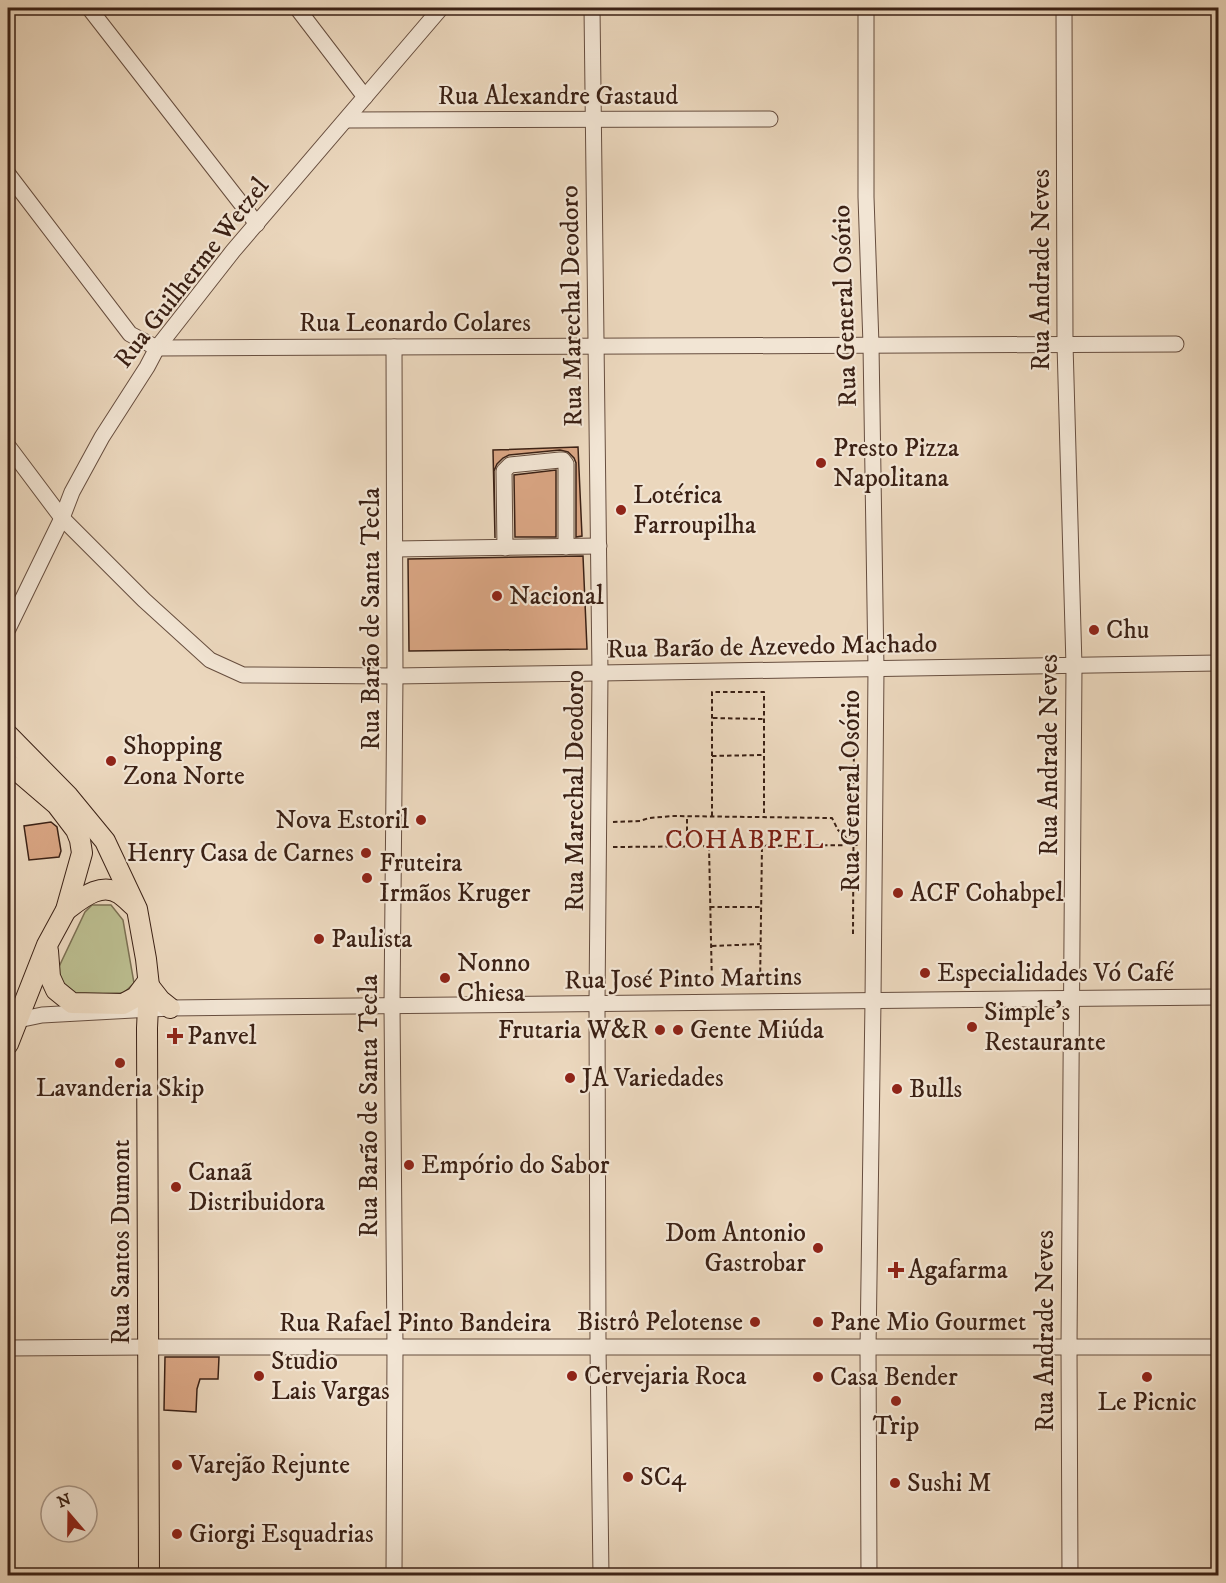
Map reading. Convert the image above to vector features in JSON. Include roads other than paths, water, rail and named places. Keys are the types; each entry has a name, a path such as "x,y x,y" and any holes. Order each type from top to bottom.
{"main road":[{"name":"Rua Santos Dumont","path":"8,735 68,796 105,841 137,909 146,959 148,983 149,1575"},
{"path":"8,763 57,805 76,830 82,853 66,910 47,945 8,1044"},
{"path":"66,910 86,895 104,888 119,893 137,909"},
{"path":"47,945 50,977 53,984 56,990 72,1003 123,1004 136,997 148,983 160,1000 170,1008"}],"street":[{"path":"89,8 257,224"},
{"path":"297,8 365,97"},
{"name":"Rua Guilherme Wetzel","path":"8,629 62,519 72,492 102,437 158,348 233,251 441,8"},
{"name":"Rua Marechal Deodoro","path":"592,8 600,674 597,1004 601,1575"},
{"name":"Rua General Osório","path":"866,8 866,197 872,345 876,669 868,1348 868,1575"},
{"name":"Rua Andrade Neves","path":"1064,8 1065,344 1074,666 1069,1347 1070,1575"},
{"name":"Rua Alexandre Gastaud","path":"346,120 770,119"},
{"path":"8,174 130,334 158,348"},
{"name":"Rua Leonardo Colares","path":"158,348 1176,344"},
{"name":"Rua Barão de Santa Tecla","path":"394,347 395,676 392,1006 395,1347 394,1575"},
{"name":"Rua Barão de Azevedo Machado","path":"8,446 62,519 144,600 210,660 243,675 600,674 1218,663"},
{"path":"505,548 504,471 507,466 560,460 566,464 566,547"},
{"path":"395,549 599,546"},
{"name":"Rua José Pinto Martins","path":"18,1020 42,1015 148,1008 1218,997"},
{"name":"Rua Rafael Pinto Bandeira","path":"8,1348 1218,1347"}],"place":[{"name":"Presto Pizza Napolitana","path":"821,463"},
{"name":"Lotérica Farroupilha","path":"621,510"},
{"name":"Nacional","path":"497,596"},
{"name":"Chu","path":"1094,630"},
{"name":"Shopping Zona Norte","path":"111,761"},
{"name":"Nova Estoril","path":"421,820"},
{"name":"Henry Casa de Carnes","path":"366,853"},
{"name":"Fruteira Irmãos Kruger","path":"367,878"},
{"name":"ACF Cohabpel","path":"898,893"},
{"name":"Paulista","path":"319,939"},
{"name":"Especialidades Vó Café","path":"925,973"},
{"name":"Nonno Chiesa","path":"445,978"},
{"name":"Simple's Restaurante","path":"972,1027"},
{"name":"Frutaria W&R","path":"660,1030"},
{"name":"Gente Miúda","path":"678,1030"},
{"name":"Panvel","path":"175,1036"},
{"name":"Lavanderia Skip","path":"120,1063"},
{"name":"JA Variedades","path":"570,1078"},
{"name":"Bulls","path":"897,1089"},
{"name":"Empório do Sabor","path":"409,1165"},
{"name":"Canaã Distribuidora","path":"176,1187"},
{"name":"Dom Antonio Gastrobar","path":"818,1248"},
{"name":"Agafarma","path":"896,1270"},
{"name":"Bistrô Pelotense","path":"755,1322"},
{"name":"Pane Mio Gourmet","path":"818,1322"},
{"name":"Studio Lais Vargas","path":"259,1376"},
{"name":"Cervejaria Roca","path":"572,1376"},
{"name":"Casa Bender","path":"818,1377"},
{"name":"Le Picnic","path":"1147,1377"},
{"name":"Trip","path":"896,1401"},
{"name":"Varejão Rejunte","path":"177,1465"},
{"name":"SC4","path":"628,1477"},
{"name":"Sushi M","path":"895,1483"},
{"name":"Giorgi Esquadrias","path":"177,1534"}],"district":[{"name":"COHABPEL","path":"745,840"}]}
